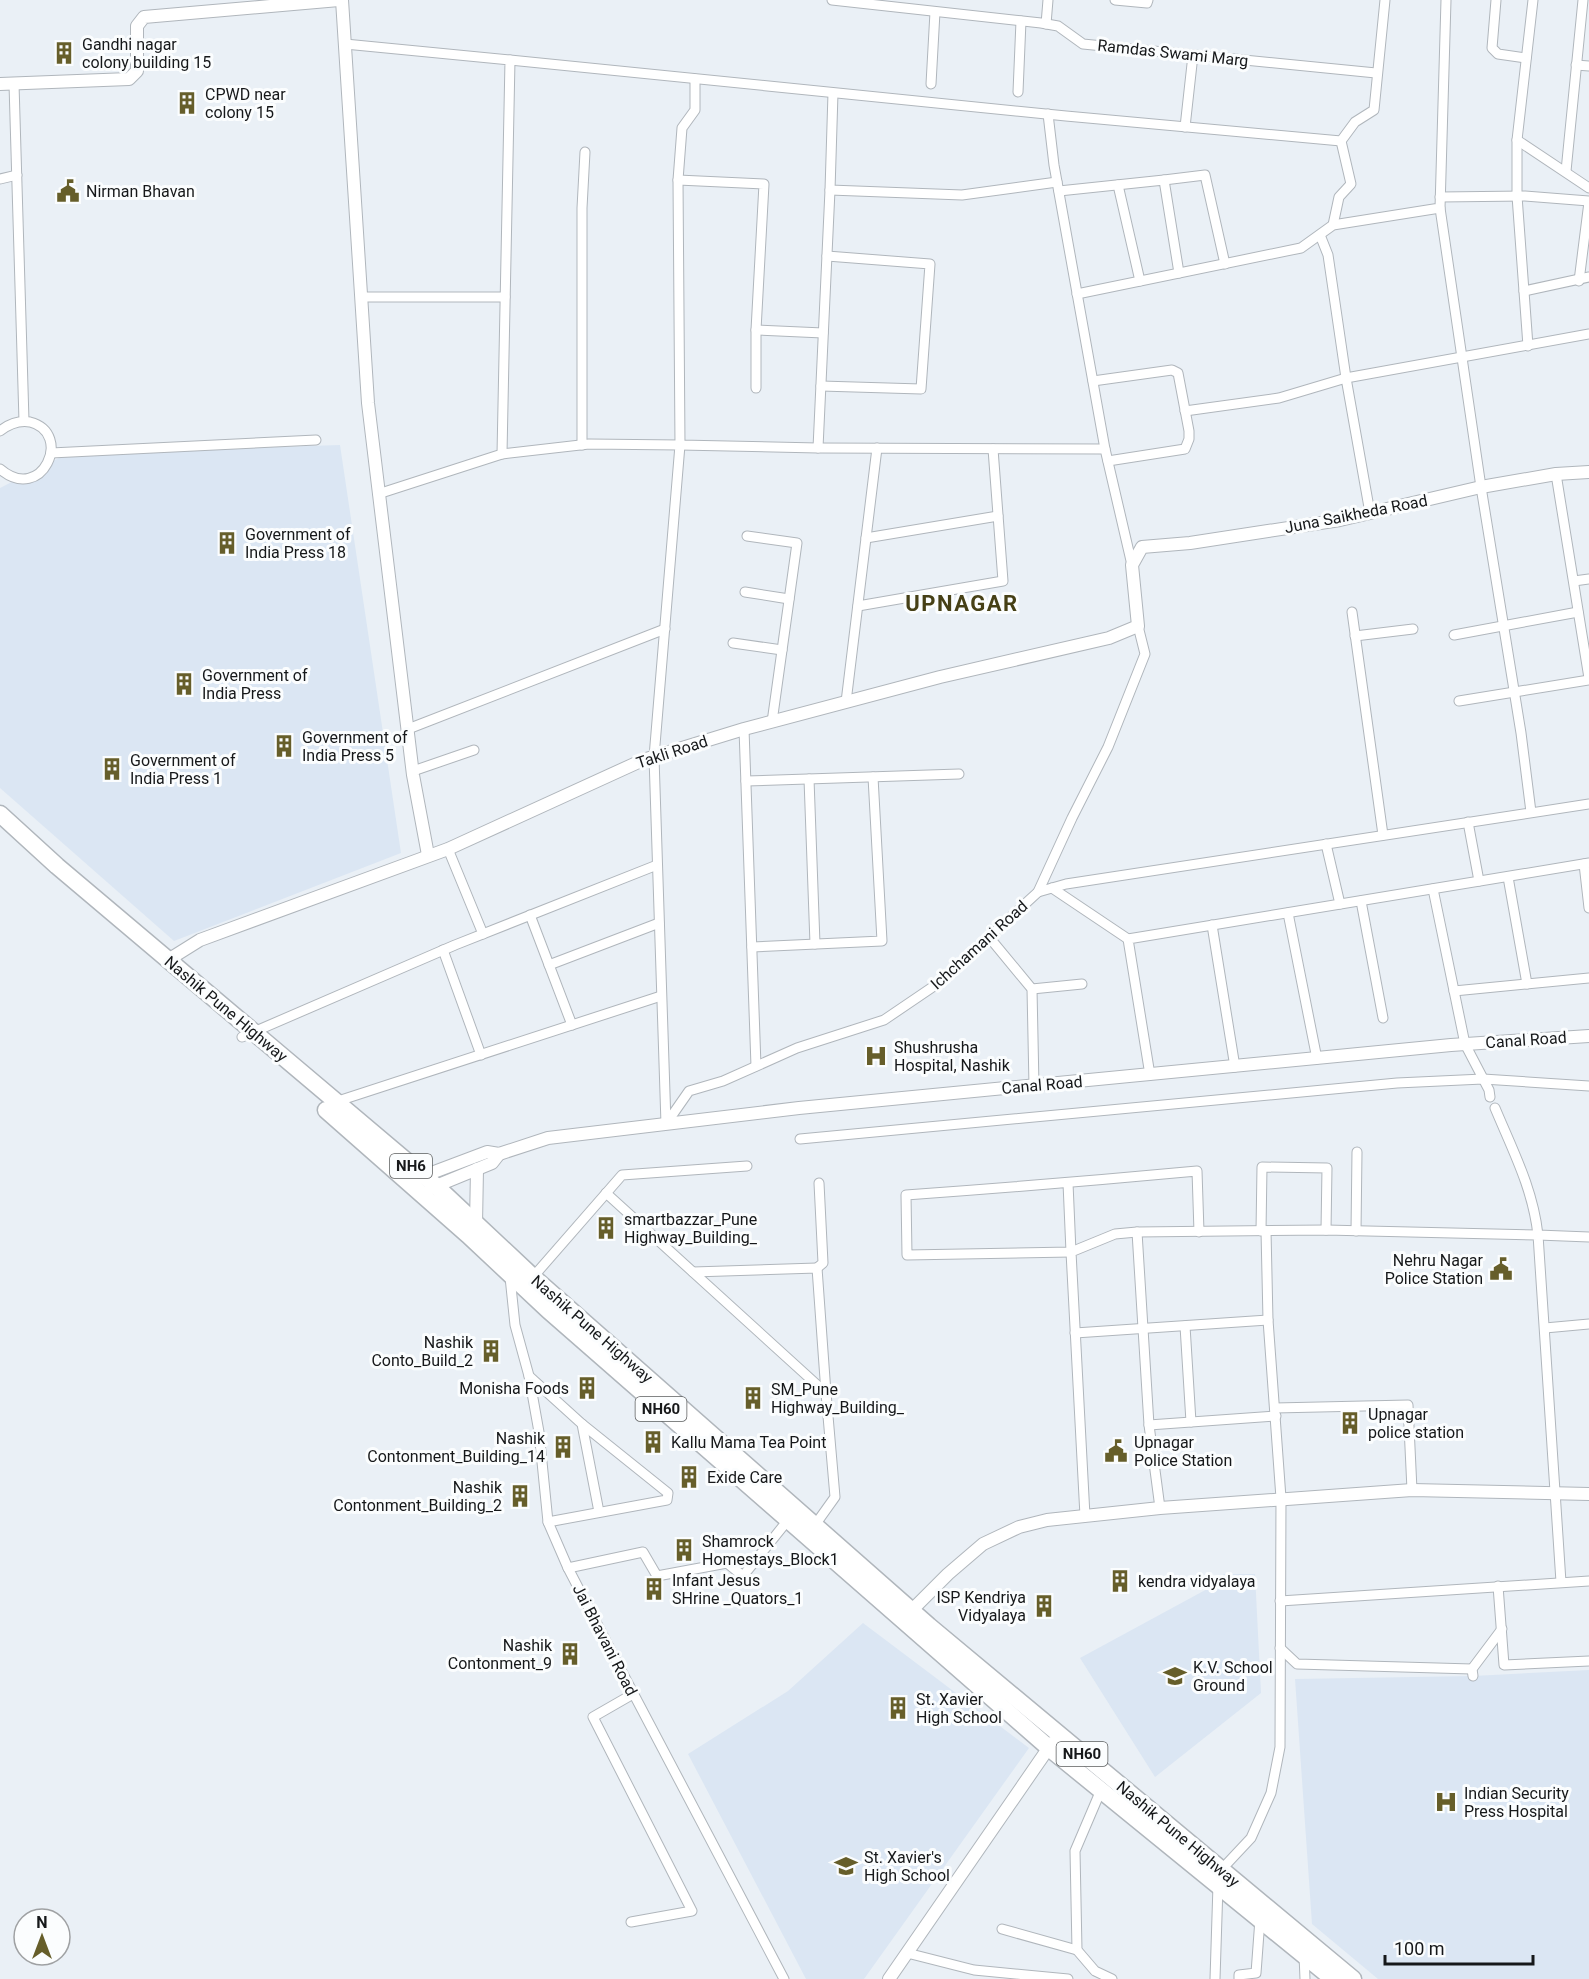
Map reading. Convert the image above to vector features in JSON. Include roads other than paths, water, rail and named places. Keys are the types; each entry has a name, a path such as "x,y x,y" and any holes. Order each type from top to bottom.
{"highway":[{"name":"Nashik Pune Highway","path":"0,814 57,866 168,960 248,1035 422,1184 476,1224 911,1611 1054,1741 1101,1790 1353,1979"},
{"name":"Nashik Pune Highway","path":"0,827 68,888 334,1102 422,1184 556,1317 788,1520 1220,1878 1260,1919 1333,1979"}],"street":[{"path":"0,84 129,79 136,71 137,26 144,17 340,0 345,44 368,402 413,771 428,855"},
{"name":"Ramdas Swami Marg","path":"832,0 1058,26 1083,44 1376,73"},
{"path":"1046,24 1048,0"},
{"path":"1114,0 1147,3 1148,0"},
{"path":"1333,225 1339,197 1351,184 1341,141 1355,122 1374,110 1385,0"},
{"path":"1446,0 1440,208 1481,487 1515,692 1531,812"},
{"path":"1496,0 1492,48 1498,54 1526,58"},
{"path":"1528,346 1517,196 1517,140 1533,0"},
{"path":"1566,171 1583,0"},
{"path":"931,84 935,12"},
{"path":"1018,92 1021,21"},
{"path":"345,44 1341,141"},
{"path":"1185,127 1193,55"},
{"path":"501,454 510,60"},
{"path":"1576,65 1589,66"},
{"path":"666,1124 654,757 680,445 678,180 682,128 695,110 695,79"},
{"path":"14,84 24,421"},
{"path":"818,448 833,93"},
{"path":"1048,114 1058,187 1105,449 1132,565 1138,626"},
{"path":"1517,140 1589,188"},
{"path":"582,445 582,208 585,152"},
{"path":"0,179 17,175"},
{"path":"830,190 962,195 1058,187 1118,185 1205,175 1225,264"},
{"path":"678,180 764,184 756,330 756,388"},
{"path":"1164,180 1179,273"},
{"path":"1118,185 1140,281"},
{"path":"1440,197 1517,196 1589,202 1579,281"},
{"path":"1077,294 1301,248 1333,225 1440,208"},
{"path":"1320,235 1328,255 1346,378 1370,513"},
{"path":"821,386 921,389 930,264 827,256"},
{"path":"1524,291 1589,278"},
{"path":"362,297 505,297"},
{"path":"756,330 823,333"},
{"path":"1185,411 1279,398 1346,378 1589,334"},
{"path":"1093,381 1172,370 1178,374 1185,411 1189,439 1185,449 1108,461"},
{"path":"0,469 18,479 33,477 45,469 50,461 51,453 50,438 35,423 24,421 1,428"},
{"path":"51,453 316,440"},
{"path":"378,494 501,454 582,445 1105,449"},
{"path":"846,702 877,448"},
{"path":"858,606 1003,581 993,449"},
{"name":"Juna Saikheda Road","path":"1132,565 1142,547 1190,543 1340,520 1481,487 1556,474 1589,472"},
{"path":"1459,701 1589,679 1587,655 1556,474"},
{"path":"866,538 998,516"},
{"path":"747,536 797,543 772,722"},
{"path":"1574,581 1589,579"},
{"path":"745,592 789,599"},
{"path":"1352,612 1383,835"},
{"path":"1454,636 1578,612"},
{"name":"Takli Road","path":"168,960 200,940 448,849 642,760 744,729 846,702 1108,638 1138,626"},
{"name":"Ichchamani Road","path":"666,1124 689,1091 723,1081 797,1048 884,1020 940,982 1038,892 1108,747 1145,654 1138,626"},
{"path":"408,729 665,629"},
{"path":"1355,636 1413,629"},
{"path":"733,643 782,650"},
{"path":"744,729 756,1066"},
{"path":"413,771 474,750"},
{"path":"746,781 959,774"},
{"path":"752,947 882,941 873,777"},
{"path":"809,779 815,944"},
{"path":"1038,892 1326,844 1589,804"},
{"path":"1468,822 1479,881"},
{"path":"1326,844 1340,904"},
{"path":"448,849 483,934"},
{"path":"1052,888 1128,939 1586,864 1589,908"},
{"path":"248,1035 443,950 657,865"},
{"path":"1508,877 1527,984"},
{"path":"1433,889 1466,1044 1490,1096"},
{"path":"1361,901 1383,1018"},
{"path":"1288,913 1317,1059"},
{"path":"530,915 572,1025"},
{"path":"549,965 659,923"},
{"path":"1212,925 1235,1067"},
{"path":"989,937 1032,989 1034,1086"},
{"path":"1128,939 1150,1075"},
{"path":"443,950 481,1055"},
{"path":"1454,991 1589,978"},
{"path":"1032,989 1082,984"},
{"path":"334,1102 661,996"},
{"name":"Canal Road","path":"422,1184 487,1152 499,1154 548,1138 811,1107 1466,1044 1589,1036"},
{"path":"800,1138 1397,1083 1483,1079 1589,1086"},
{"path":"1495,1108 1529,1187 1535,1210 1561,1582"},
{"path":"1356,1231 1357,1152"},
{"name":"Canal Road","path":"422,1184 477,1169 492,1163 499,1154"},
{"path":"533,1277 622,1175 747,1166"},
{"path":"1215,1979 1220,1878 1251,1838 1271,1793 1280,1747 1281,1498 1268,1320 1262,1167 1327,1168 1326,1230"},
{"path":"476,1224 477,1169"},
{"path":"1199,1232 1197,1171 906,1195 907,1255 1071,1252 1115,1233 1137,1232 1199,1232 1326,1230 1589,1236"},
{"path":"1068,1183 1085,1516"},
{"path":"693,1272 817,1268 823,1263 819,1184"},
{"path":"606,1193 826,1393"},
{"path":"1137,1232 1149,1425 1160,1508"},
{"path":"815,1525 836,1497 817,1268"},
{"name":"Jai Bhavani Road","path":"510,1273 515,1325 529,1376 539,1432 548,1522 568,1568 633,1694 784,1979"},
{"path":"1075,1333 1268,1320"},
{"path":"1545,1328 1589,1324"},
{"path":"1185,1326 1191,1422"},
{"path":"529,1376 582,1424 668,1493 669,1497 667,1500 548,1522"},
{"path":"1149,1425 1275,1412 1408,1405 1412,1490"},
{"path":"582,1424 599,1512"},
{"path":"911,1611 948,1574 983,1544 1019,1527 1047,1520 1281,1498 1412,1490 1589,1494"},
{"path":"568,1568 643,1552 657,1576 727,1563 743,1576 788,1520"},
{"path":"1280,1601 1589,1581"},
{"path":"1498,1586 1504,1665 1589,1661"},
{"path":"1280,1648 1296,1664 1472,1672 1502,1629"},
{"path":"631,1922 692,1911 592,1717 633,1694"},
{"path":"889,1979 1054,1741"},
{"path":"1077,1950 1075,1851 1101,1790"},
{"path":"1239,1979 1239,1975 1256,1973 1260,1919"},
{"path":"1002,1929 1077,1950 1095,1971 1109,1978"},
{"path":"907,1953 974,1970 1068,1979"},
{"path":"1304,1955 1305,1979"}],"place":[{"name":"Gandhi nagar colony building 15","path":"64,53"},
{"name":"CPWD near colony 15","path":"187,103"},
{"name":"Nirman Bhavan","path":"68,191"},
{"name":"Government of India Press 18","path":"227,543"},
{"name":"Government of India Press","path":"184,684"},
{"name":"Government of India Press 5","path":"284,746"},
{"name":"Government of India Press 1","path":"112,769"},
{"name":"Shushrusha Hospital, Nashik","path":"876,1056"},
{"name":"smartbazzar_Pune Highway_Building_","path":"606,1228"},
{"name":"Nehru Nagar Police Station","path":"1501,1269"},
{"name":"Nashik Conto_Build_2","path":"491,1351"},
{"name":"Monisha Foods","path":"587,1388"},
{"name":"SM_Pune Highway_Building_","path":"753,1398"},
{"name":"Upnagar police station","path":"1350,1423"},
{"name":"Kallu Mama Tea Point","path":"653,1442"},
{"name":"Nashik Contonment_Building_14","path":"563,1447"},
{"name":"Upnagar Police Station","path":"1116,1451"},
{"name":"Exide Care","path":"689,1477"},
{"name":"Nashik Contonment_Building_2","path":"520,1496"},
{"name":"Shamrock Homestays_Block1","path":"684,1550"},
{"name":"kendra vidyalaya","path":"1120,1581"},
{"name":"Infant Jesus SHrine _Quators_1","path":"654,1589"},
{"name":"ISP Kendriya Vidyalaya","path":"1044,1606"},
{"name":"Nashik Contonment_9","path":"570,1654"},
{"name":"K.V. School Ground","path":"1175,1676"},
{"name":"St. Xavier High School","path":"898,1708"},
{"name":"Indian Security Press Hospital","path":"1446,1802"},
{"name":"St. Xavier's High School","path":"846,1866"}],"district":[{"name":"UPNAGAR","path":"962,603"}]}
